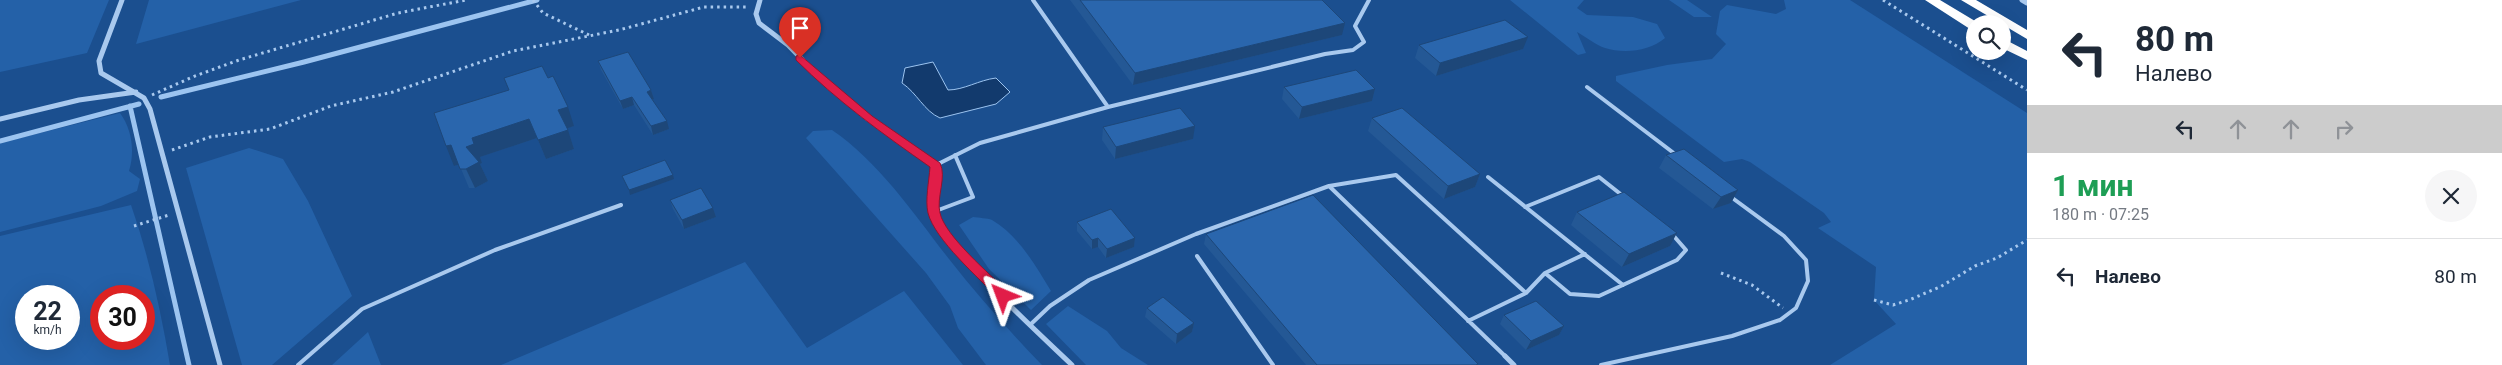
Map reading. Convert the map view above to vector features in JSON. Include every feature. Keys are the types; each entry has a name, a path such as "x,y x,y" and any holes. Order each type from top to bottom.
{"highway":[{"path":"1931,0 1966,21"},
{"path":"1967,0 2027,35"},
{"path":"2011,47 2027,56"}],"street":[{"path":"122,0 98,60 101,73 137,92 144,98 162,153 220,365"},
{"path":"760,0 756,14 759,23 788,45 828,86 903,144 936,166 933,212 938,225 962,253 1072,365"},
{"path":"2022,0 2027,3"},
{"path":"0,119 79,100 137,92"},
{"path":"1505,356 1514,365"}],"lane":[{"path":"1033,0 1033,3 1052,32 1108,107"},
{"path":"936,166 980,143 1108,107 1325,54 1353,50 1364,42 1355,26 1357,19 1370,0"},
{"path":"1587,87 1680,158"},
{"path":"933,212 973,197 955,155"},
{"path":"1031,324 1050,306 1089,280 1196,234 1329,186 1396,174 1526,293"},
{"path":"1488,177 1623,285"},
{"path":"1525,207 1599,177 1630,201"},
{"path":"1329,186 1505,356"},
{"path":"1601,365 1643,358 1771,324 1792,314 1805,290 1809,275 1806,259 1790,242 1727,194"},
{"path":"298,365 362,309 495,250 621,205"},
{"path":"1545,273 1570,294 1599,296 1677,260 1686,250 1676,237 1668,231"},
{"path":"1468,321 1526,293 1545,273 1585,254"},
{"path":"1197,256 1273,365"},
{"path":"1636,365 1643,358"}],"path":[{"path":"144,98 204,71 389,16 445,2 466,0"},
{"path":"533,0 543,14 589,35"},
{"path":"1883,0 2027,90"},
{"path":"162,153 210,137 270,129 331,106 394,92 476,62 704,7 757,7"},
{"path":"134,226 178,212"},
{"path":"1874,300 1893,305 1940,287 1958,275 1997,258 2027,240"},
{"path":"1721,273 1752,285 1792,314"}],"shaded area":[{"path":"0,0 109,0 87,53 0,72"},
{"path":"149,0 301,0 136,44"},
{"path":"1510,0 1584,0 1577,8 1587,15 1633,17 1657,24 1665,38 1652,46 1620,51 1602,47 1577,32 1586,53 1578,55"},
{"path":"1669,0 1687,0 1712,17 1694,17"},
{"path":"1784,0 1850,0 2027,113 2027,365 1830,365 1896,324 1874,300 1876,267 1818,228 1831,222 1824,213 1750,162 1742,159 1724,162 1616,81 1616,76 1667,65 1712,59 1726,44 1716,34 1720,11 1727,5 1776,14 1786,9"},
{"path":"933,62 948,90 996,78 1010,92 996,104 940,118 929,111 902,83 905,68"},
{"path":"120,113 130,133 132,156 129,171 140,179 137,191 101,206 0,232 0,143"},
{"path":"832,130 865,157 880,173 971,287 1042,365 986,365 958,328 950,306 926,273 806,138 813,131"},
{"path":"249,148 283,159 308,201 352,296 272,365 242,365 186,168"},
{"path":"131,205 154,285 90,285 90,350 155,350 155,289 170,365 0,365 0,236"},
{"path":"973,217 992,220 1002,227 1026,252 1039,271 1051,291 1031,310 989,269 959,225"},
{"path":"745,262 807,348 904,291 963,365 501,365"},
{"path":"1068,306 1107,331 1121,348 1148,365 1086,365 1046,324"},
{"path":"368,332 381,365 332,365"}],"building":[{"path":"1080,0 1322,0 1345,23 1135,73"},
{"path":"1505,20 1528,37 1440,63 1419,45"},
{"path":"628,52 651,90 647,92 667,121 651,126 632,97 620,101 598,61"},
{"path":"542,66 548,78 553,76 568,107 558,110 568,130 538,140 529,119 472,138 474,144 466,147 479,162 466,169 460,169 451,145 446,146 434,113 509,90 504,78"},
{"path":"1356,70 1375,89 1302,107 1284,87"},
{"path":"1180,108 1195,126 1116,147 1103,127"},
{"path":"1402,108 1480,174 1448,186 1372,118"},
{"path":"1684,149 1738,190 1721,197 1666,155"},
{"path":"665,160 673,175 629,190 622,176"},
{"path":"701,188 713,208 682,220 670,200"},
{"path":"1624,192 1677,233 1629,254 1577,212"},
{"path":"1313,195 1478,364 1317,365 1206,234"},
{"path":"1111,209 1135,238 1107,249 1098,238 1092,240 1077,222"},
{"path":"1163,297 1194,323 1177,334 1147,308"},
{"path":"1536,301 1564,326 1531,341 1504,315"}],"waterway":[{"path":"161,97 304,62 537,0"},
{"path":"130,106 139,104"},
{"path":"0,141 130,106"},
{"path":"130,106 189,365"}],"route":[{"path":"800,58 828,86 868,119 936,166 933,212 938,225 1003,296"}]}
